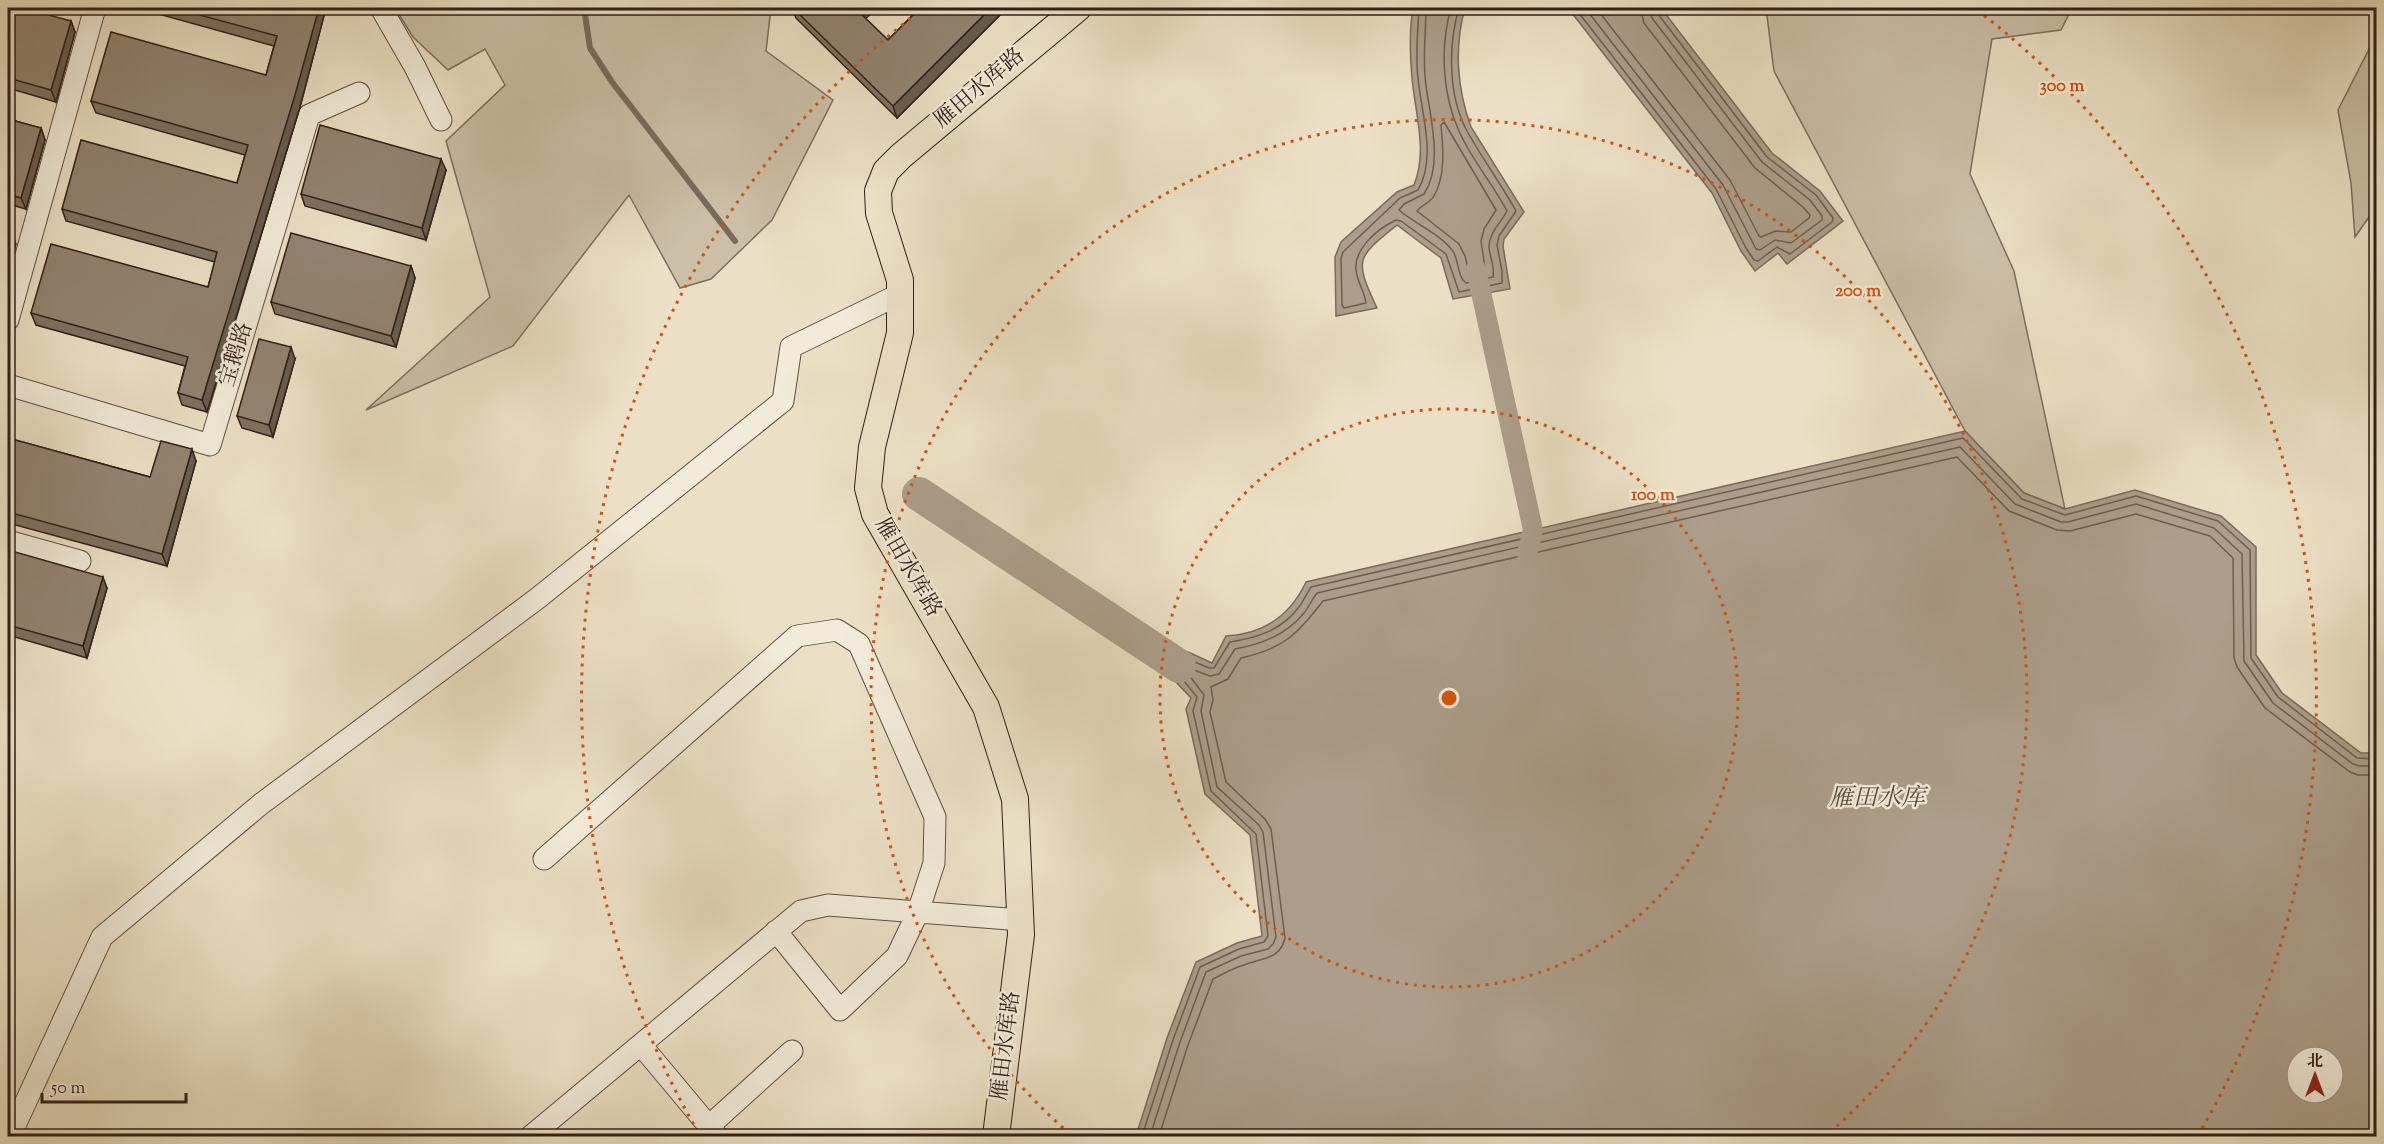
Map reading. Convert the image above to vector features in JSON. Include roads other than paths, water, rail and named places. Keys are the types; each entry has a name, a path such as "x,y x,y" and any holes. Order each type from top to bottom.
{"main road":[{"name":"雁田水库路","path":"996,1137 1021,935 1015,799 986,707 874,514 868,488 872,447 900,333 900,279 879,213 878,191 886,171 901,156 1078,8"}],"lane":[{"path":"8,320 95,8"},
{"path":"381,8 415,67 441,120"},
{"name":"宝鹅路","path":"8,385 210,445 309,115 359,93"},
{"path":"10,1137 102,937 261,804 538,598 783,401 791,347 900,294"},
{"path":"8,541 80,561"},
{"path":"544,859 797,636 837,630 859,644 935,817 934,863 918,912 897,956 840,1010 776,931"},
{"path":"531,1137 801,911 828,905 1021,920"},
{"path":"641,1045 713,1131 792,1051"}],"water":[{"path":"1413,8 1465,8 1458,53 1460,83 1466,113 1471,127 1524,212 1504,239 1503,246 1510,289 1453,299 1441,258 1397,225 1373,245 1363,260 1362,269 1377,308 1336,316 1335,257 1341,242 1397,192 1414,185 1418,172 1420,145 1410,52"},
{"path":"1568,8 1661,8 1772,153 1820,191 1843,221 1787,264 1778,253 1755,271 1741,251 1712,193"},
{"name":"雁田水库","path":"1965,431 2024,493 2065,509 2135,490 2221,516 2256,547 2256,655 2282,693 2361,753 2376,753 2376,1136 1136,1136 1167,1038 1196,962 1237,943 1262,936 1250,835 1205,794 1186,709 1191,698 1172,678 1188,652 1212,663 1226,636 1252,632 1264,627 1284,614 1300,594 1306,582"}],"waterway":[{"path":"584,8 590,48 612,82 735,241"},
{"path":"1476,269 1533,530 1527,554"},
{"path":"919,494 1179,666"}]}
